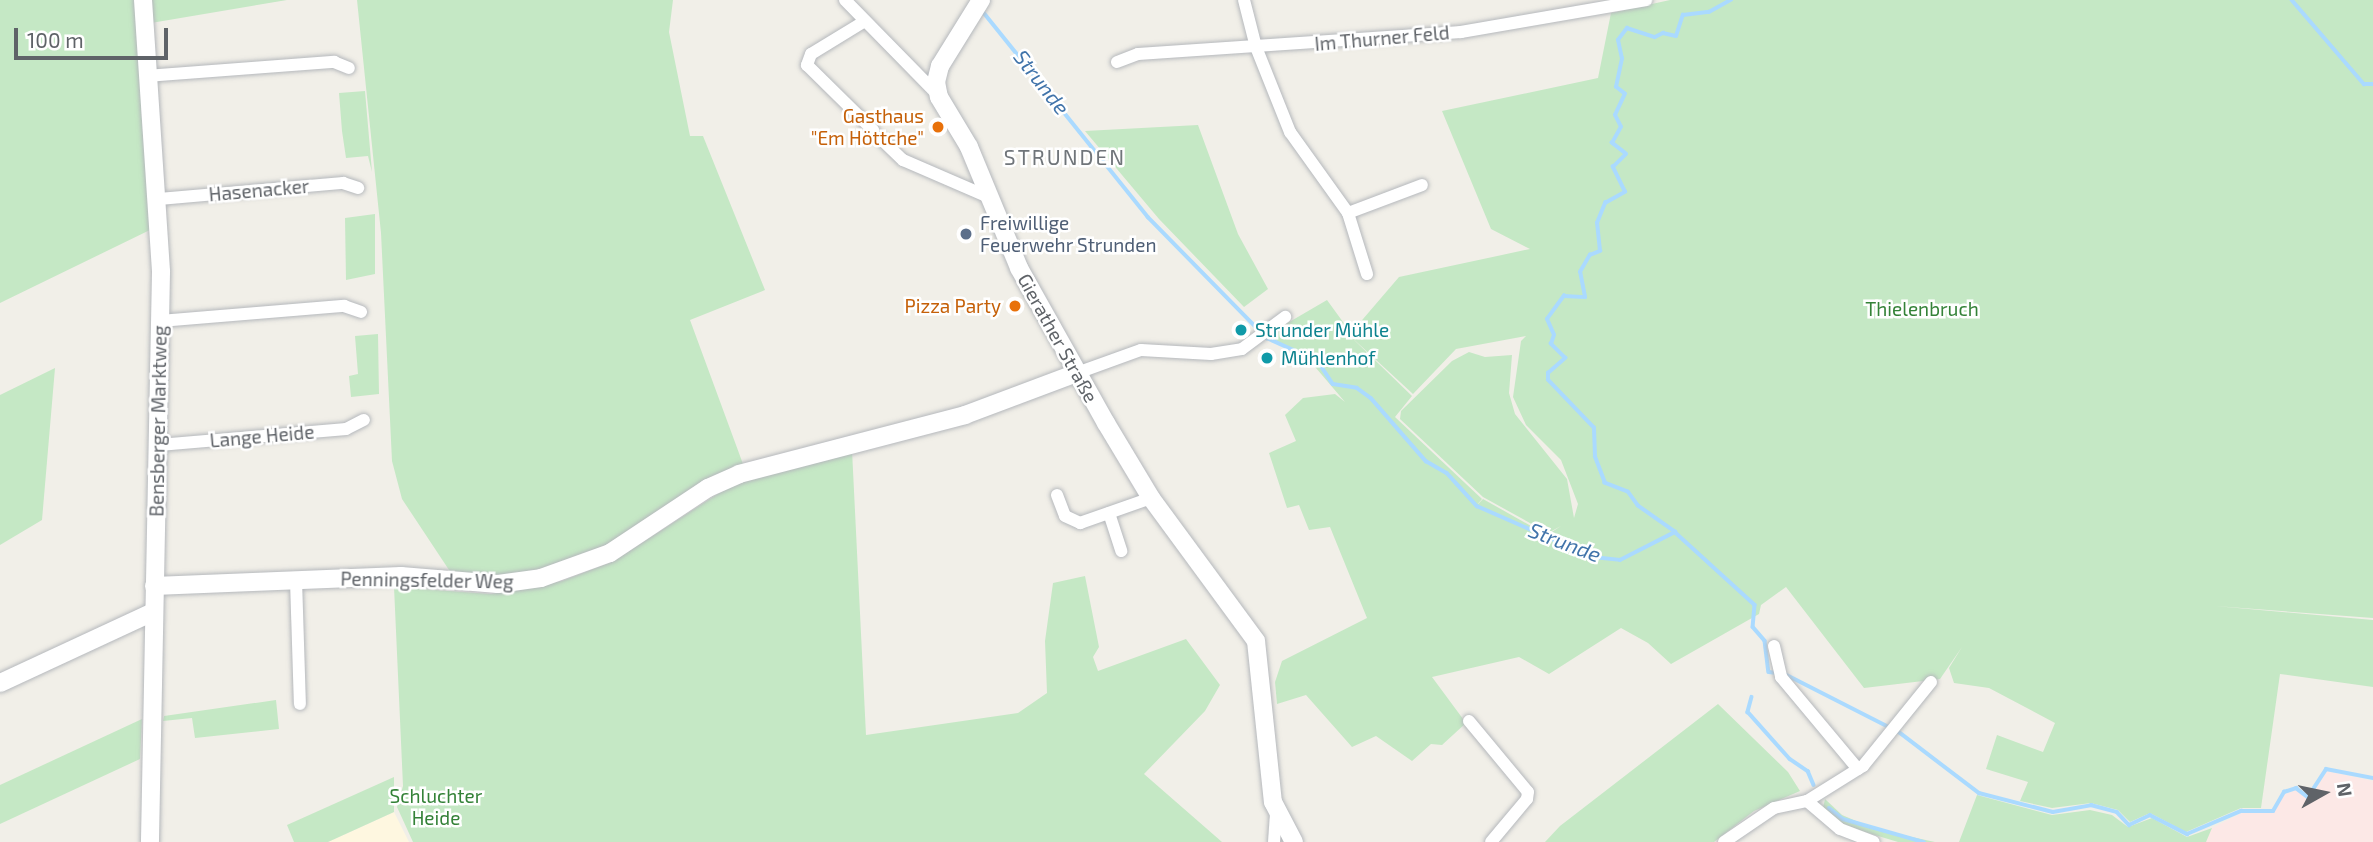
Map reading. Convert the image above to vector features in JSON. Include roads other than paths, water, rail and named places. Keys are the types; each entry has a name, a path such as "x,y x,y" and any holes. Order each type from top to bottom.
{"street":[{"name":"Bensberger Marktweg","path":"143,0 146,76 159,199 159,445 153,611 150,842"},
{"path":"845,0 939,97"},
{"path":"1244,0 1256,47 1290,132 1348,213 1367,274"},
{"name":"Im Thurner Feld","path":"1117,62 1138,54 1461,32 1646,0"},
{"path":"939,97 940,66 977,5"},
{"path":"865,21 811,54 807,65 903,160 986,196"},
{"path":"146,76 334,62 349,68"},
{"name":"Gierather Straße","path":"939,97 969,147 986,196 1077,373 1151,498 1256,641 1276,816 1294,842"},
{"name":"Hasenacker","path":"159,199 343,183 358,188"},
{"path":"1348,213 1422,185"},
{"path":"160,321 344,306 361,312"},
{"path":"1077,373 1141,351 1212,354 1242,349 1285,317"},
{"name":"Penningsfelder Weg","path":"154,586 401,576 498,584 541,578 610,553 708,488 739,474 965,415 1077,373"},
{"name":"Lange Heide","path":"159,445 346,429 364,420"},
{"path":"1057,495 1065,516 1080,523 1151,498"},
{"path":"1109,513 1121,551"},
{"path":"296,580 300,704"},
{"path":"0,683 153,611"},
{"path":"1774,646 1780,674 1858,769"},
{"path":"1724,842 1774,808 1807,801 1858,769 1931,682"},
{"path":"1469,721 1528,792 1527,799 1491,842"},
{"path":"1807,801 1840,829 1874,842"},
{"path":"1274,842 1276,816"}],"waterway":[{"path":"1675,532 1638,506 1628,492 1605,483 1595,457 1594,428 1548,380 1548,373 1565,358 1551,344 1554,335 1547,319 1564,296 1585,297 1580,272 1590,255 1600,251 1597,223 1605,203 1625,192 1613,167 1626,154 1612,143 1621,127 1615,115 1625,94 1616,87 1622,59 1618,40 1627,28 1655,37 1663,33 1676,36 1683,15 1709,12 1731,0"},
{"path":"2292,0 2364,84 2373,84"},
{"name":"Strunde","path":"981,9 1148,217 1267,338 1318,361 1333,384 1357,388 1371,398 1426,461 1447,473 1477,506 1593,557 1620,560 1675,532 1755,605 1753,627 1765,641 1769,672 1776,673"},
{"name":"Strunde","path":"1783,673 1899,732 1979,793 2053,812 2091,805 2117,812 2129,825 2150,815 2187,834 2241,811 2273,811 2284,792 2296,788 2308,797 2326,769 2373,778"},
{"path":"1752,697 1748,712 1790,759 1808,771 1814,785"},
{"path":"1829,808 1843,819 1924,842"}],"place":[{"name":"Gasthaus \"Em Höttche\"","path":"938,127"},
{"name":"Freiwillige Feuerwehr Strunden","path":"966,234"},
{"name":"Pizza Party","path":"1015,306"},
{"name":"Strunder Mühle","path":"1241,330"},
{"name":"Mühlenhof","path":"1267,358"}],"district":[{"name":"STRUNDEN","path":"1065,157"}],"park label":[{"name":"Thielenbruch","path":"1922,309"},
{"name":"Schluchter Heide","path":"436,807"}]}
